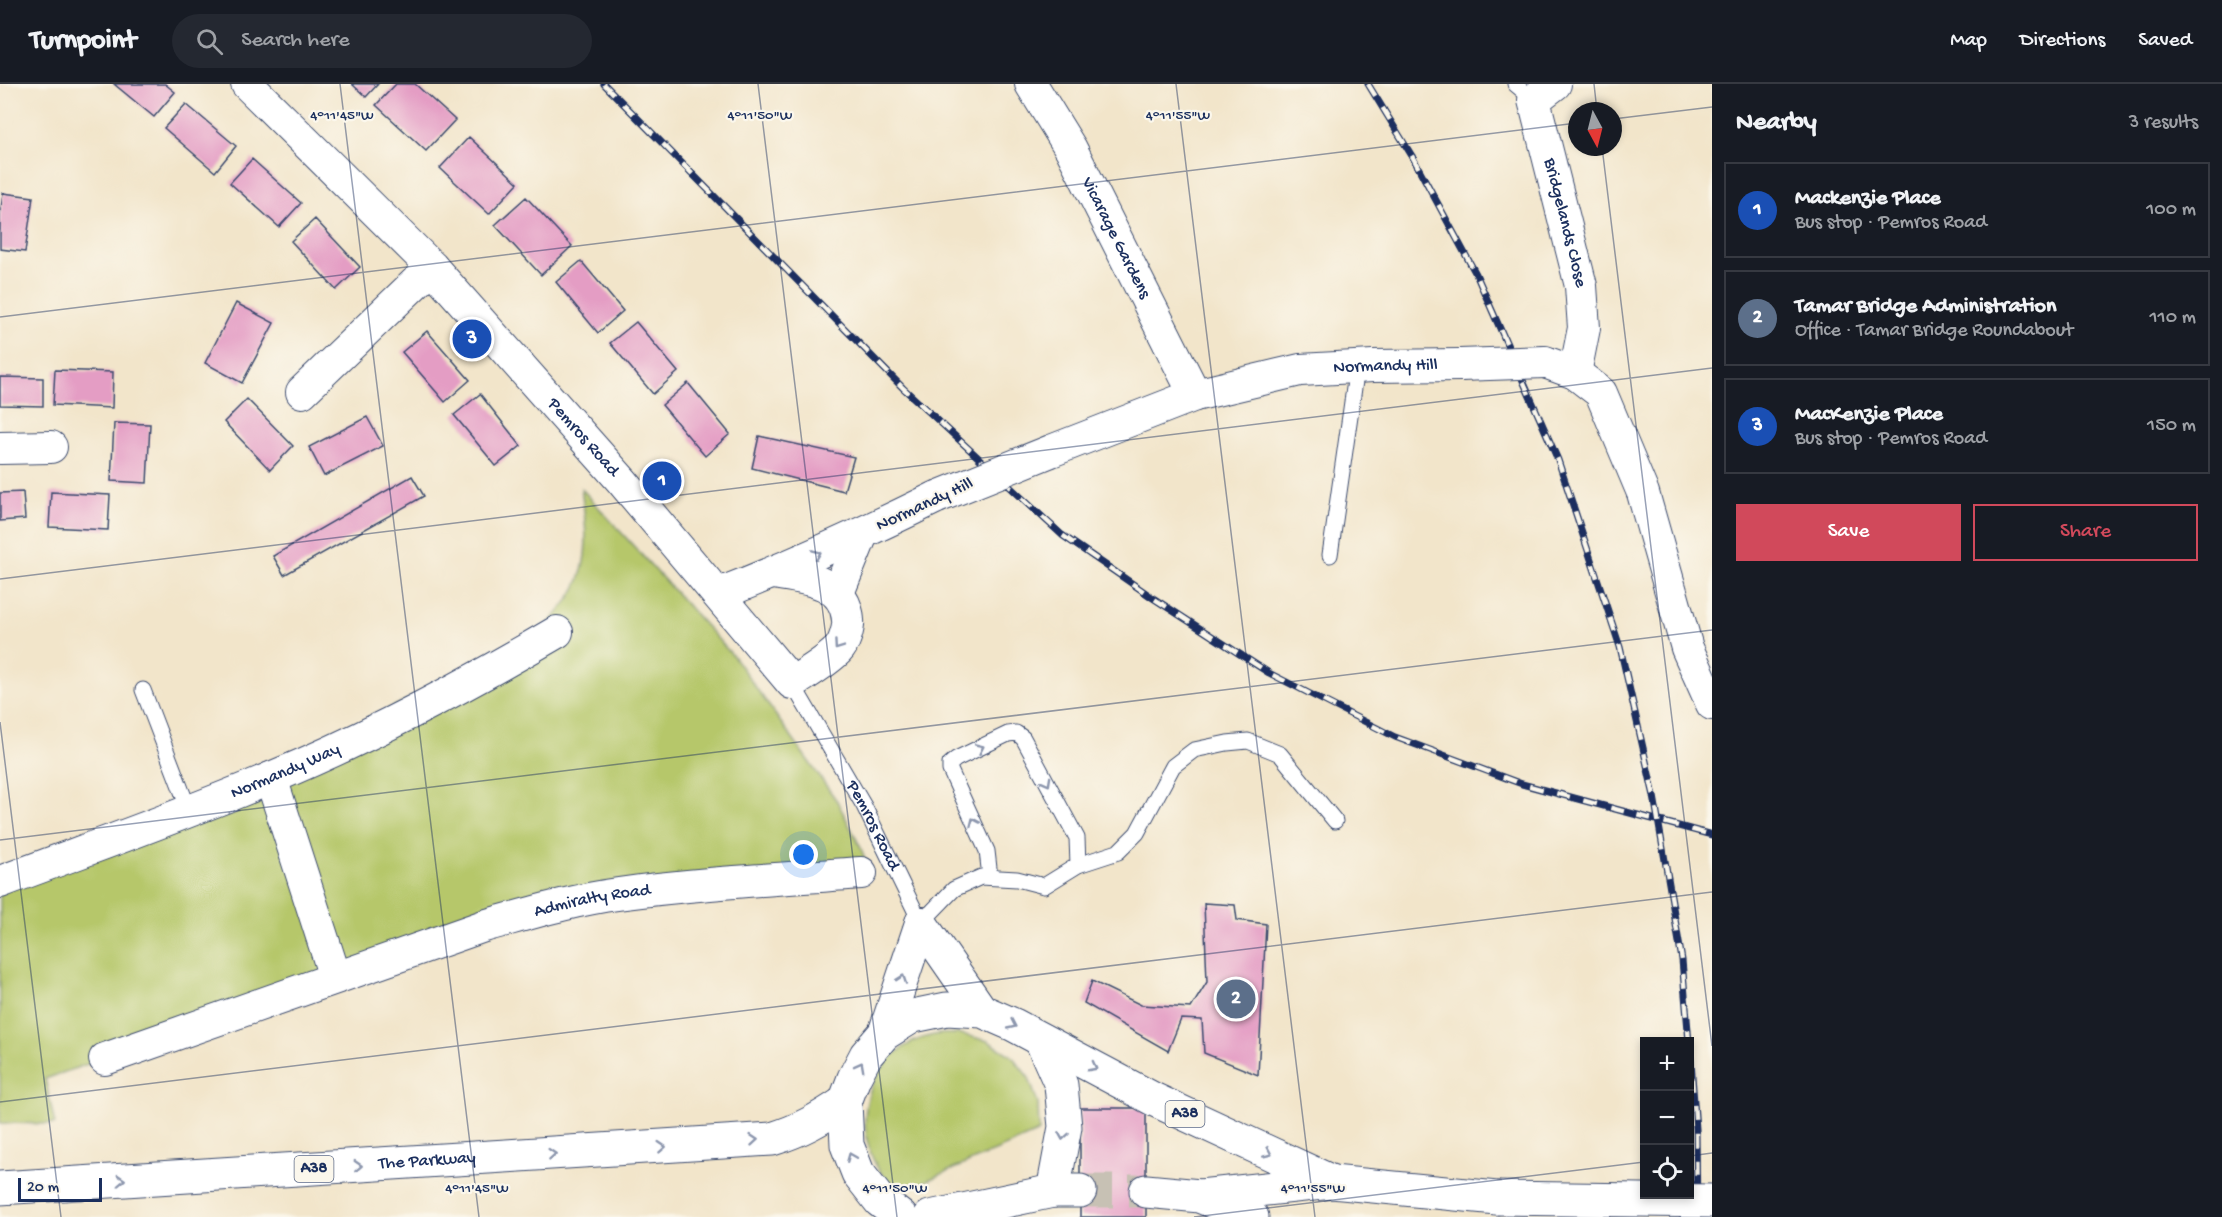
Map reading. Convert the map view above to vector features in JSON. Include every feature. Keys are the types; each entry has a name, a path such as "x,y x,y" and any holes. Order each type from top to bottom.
{"highway":[{"path":"901,1217 880,1201 858,1173 847,1145 845,1102 866,1055 884,1034 913,1017 936,1011 947,1009 982,1011 1041,1040 1061,1084 1067,1191 934,1217"},
{"name":"A38","path":"1041,1040 1155,1100 1332,1182"},
{"name":"The Parkway","path":"0,1188 772,1139 799,1130 845,1102"},
{"name":"A38","path":"1146,1191 1200,1196 1332,1182 1497,1198 1712,1201"},
{"name":"A38","path":"1200,1196 1252,1217"}],"street":[{"name":"Pemros Road","path":"247,84 432,267 622,481 792,683"},
{"name":"Vicarage Gardens","path":"1030,84 1071,149 1195,395"},
{"name":"Bridgelands Close","path":"1535,90 1581,286 1584,328 1575,373"},
{"path":"302,392 432,267"},
{"name":"Normandy Hill","path":"719,594 862,534 938,497 1195,395 1300,370 1545,362 1575,373 1601,393 1638,483 1687,648 1712,704"},
{"path":"0,448 51,447"},
{"name":"Normandy Hill","path":"838,593 862,534"},
{"path":"773,573 818,581 838,593 848,610 849,625 839,649 792,683"},
{"name":"Normandy Way","path":"0,882 271,778 375,731 557,632"},
{"path":"271,778 335,977"},
{"name":"Admiralty Road","path":"105,1059 484,926 541,910 616,894 722,882 794,866 861,873"},
{"name":"Pemros Road","path":"921,923 982,1011"},
{"path":"884,1034 921,923"}],"lane":[{"path":"1330,555 1357,367"},
{"name":"Pemros Road","path":"792,683 864,806 921,923"},
{"path":"143,690 189,810"},
{"path":"990,877 987,851 950,770 950,764 1008,734 1016,733 1023,738 1077,838 1078,865"},
{"path":"921,923 954,889 981,877 1017,879 1044,886 1078,865 1118,852 1137,833 1173,766 1194,750 1248,741 1280,754 1335,821"}],"green space":[{"path":"581,488 734,657 837,801 861,848 870,875 616,894 335,977 45,1079 55,1124 0,1123 0,882 189,810 539,633 569,599 583,568 586,528"},
{"path":"937,1034 961,1034 988,1041 1012,1056 1029,1078 1038,1104 1039,1132 900,1192 880,1172 869,1149 865,1128 866,1107 872,1087 881,1069 895,1054 913,1042"}],"building":[{"path":"114,84 165,84 175,92 154,117"},
{"path":"352,84 378,84 366,97"},
{"path":"396,84 415,84 455,120 426,151 376,105"},
{"path":"186,104 236,146 215,172 164,128"},
{"path":"469,137 518,183 489,214 440,168"},
{"path":"252,159 301,203 279,227 230,183"},
{"path":"3,193 33,197 25,252 0,249"},
{"path":"526,197 572,246 541,275 495,225"},
{"path":"315,219 360,267 336,290 291,241"},
{"path":"581,261 623,311 598,333 556,282"},
{"path":"236,303 274,323 242,383 205,363"},
{"path":"636,322 678,372 653,394 610,343"},
{"path":"427,331 470,380 445,402 402,352"},
{"path":"55,370 113,372 112,408 53,405"},
{"path":"0,377 43,378 43,406 0,405"},
{"path":"688,383 730,434 705,456 662,405"},
{"path":"480,394 521,446 496,466 454,415"},
{"path":"247,399 293,446 270,470 224,422"},
{"path":"367,417 383,446 324,476 309,447"},
{"path":"114,423 150,424 147,483 111,481"},
{"path":"759,436 854,457 844,491 752,468"},
{"path":"412,476 424,496 284,575 273,556"},
{"path":"23,492 25,519 0,521 0,493"},
{"path":"51,492 110,495 108,530 49,527"},
{"path":"1204,903 1235,905 1237,920 1266,924 1258,1075 1204,1053 1202,1020 1181,1019 1168,1051 1084,1003 1092,981 1141,1005 1191,1008 1207,982"},
{"path":"1080,1108 1146,1108 1146,1217 1080,1217"}],"tunnel":[{"path":"1080,1191 1146,1191"}],"railway":[{"path":"604,84 903,388 1062,535 1153,598 1269,673 1395,737 1522,784 1712,835"},
{"path":"1368,84 1412,156 1476,274 1558,460 1620,647 1654,796 1682,960 1689,1037"},
{"path":"1693,1091 1697,1217"}],"place":[{"name":"MacKenzie Place","path":"472,339"},
{"name":"Mackenzie Place","path":"662,481"},
{"name":"Tamar Bridge Administration","path":"1236,999"}]}
